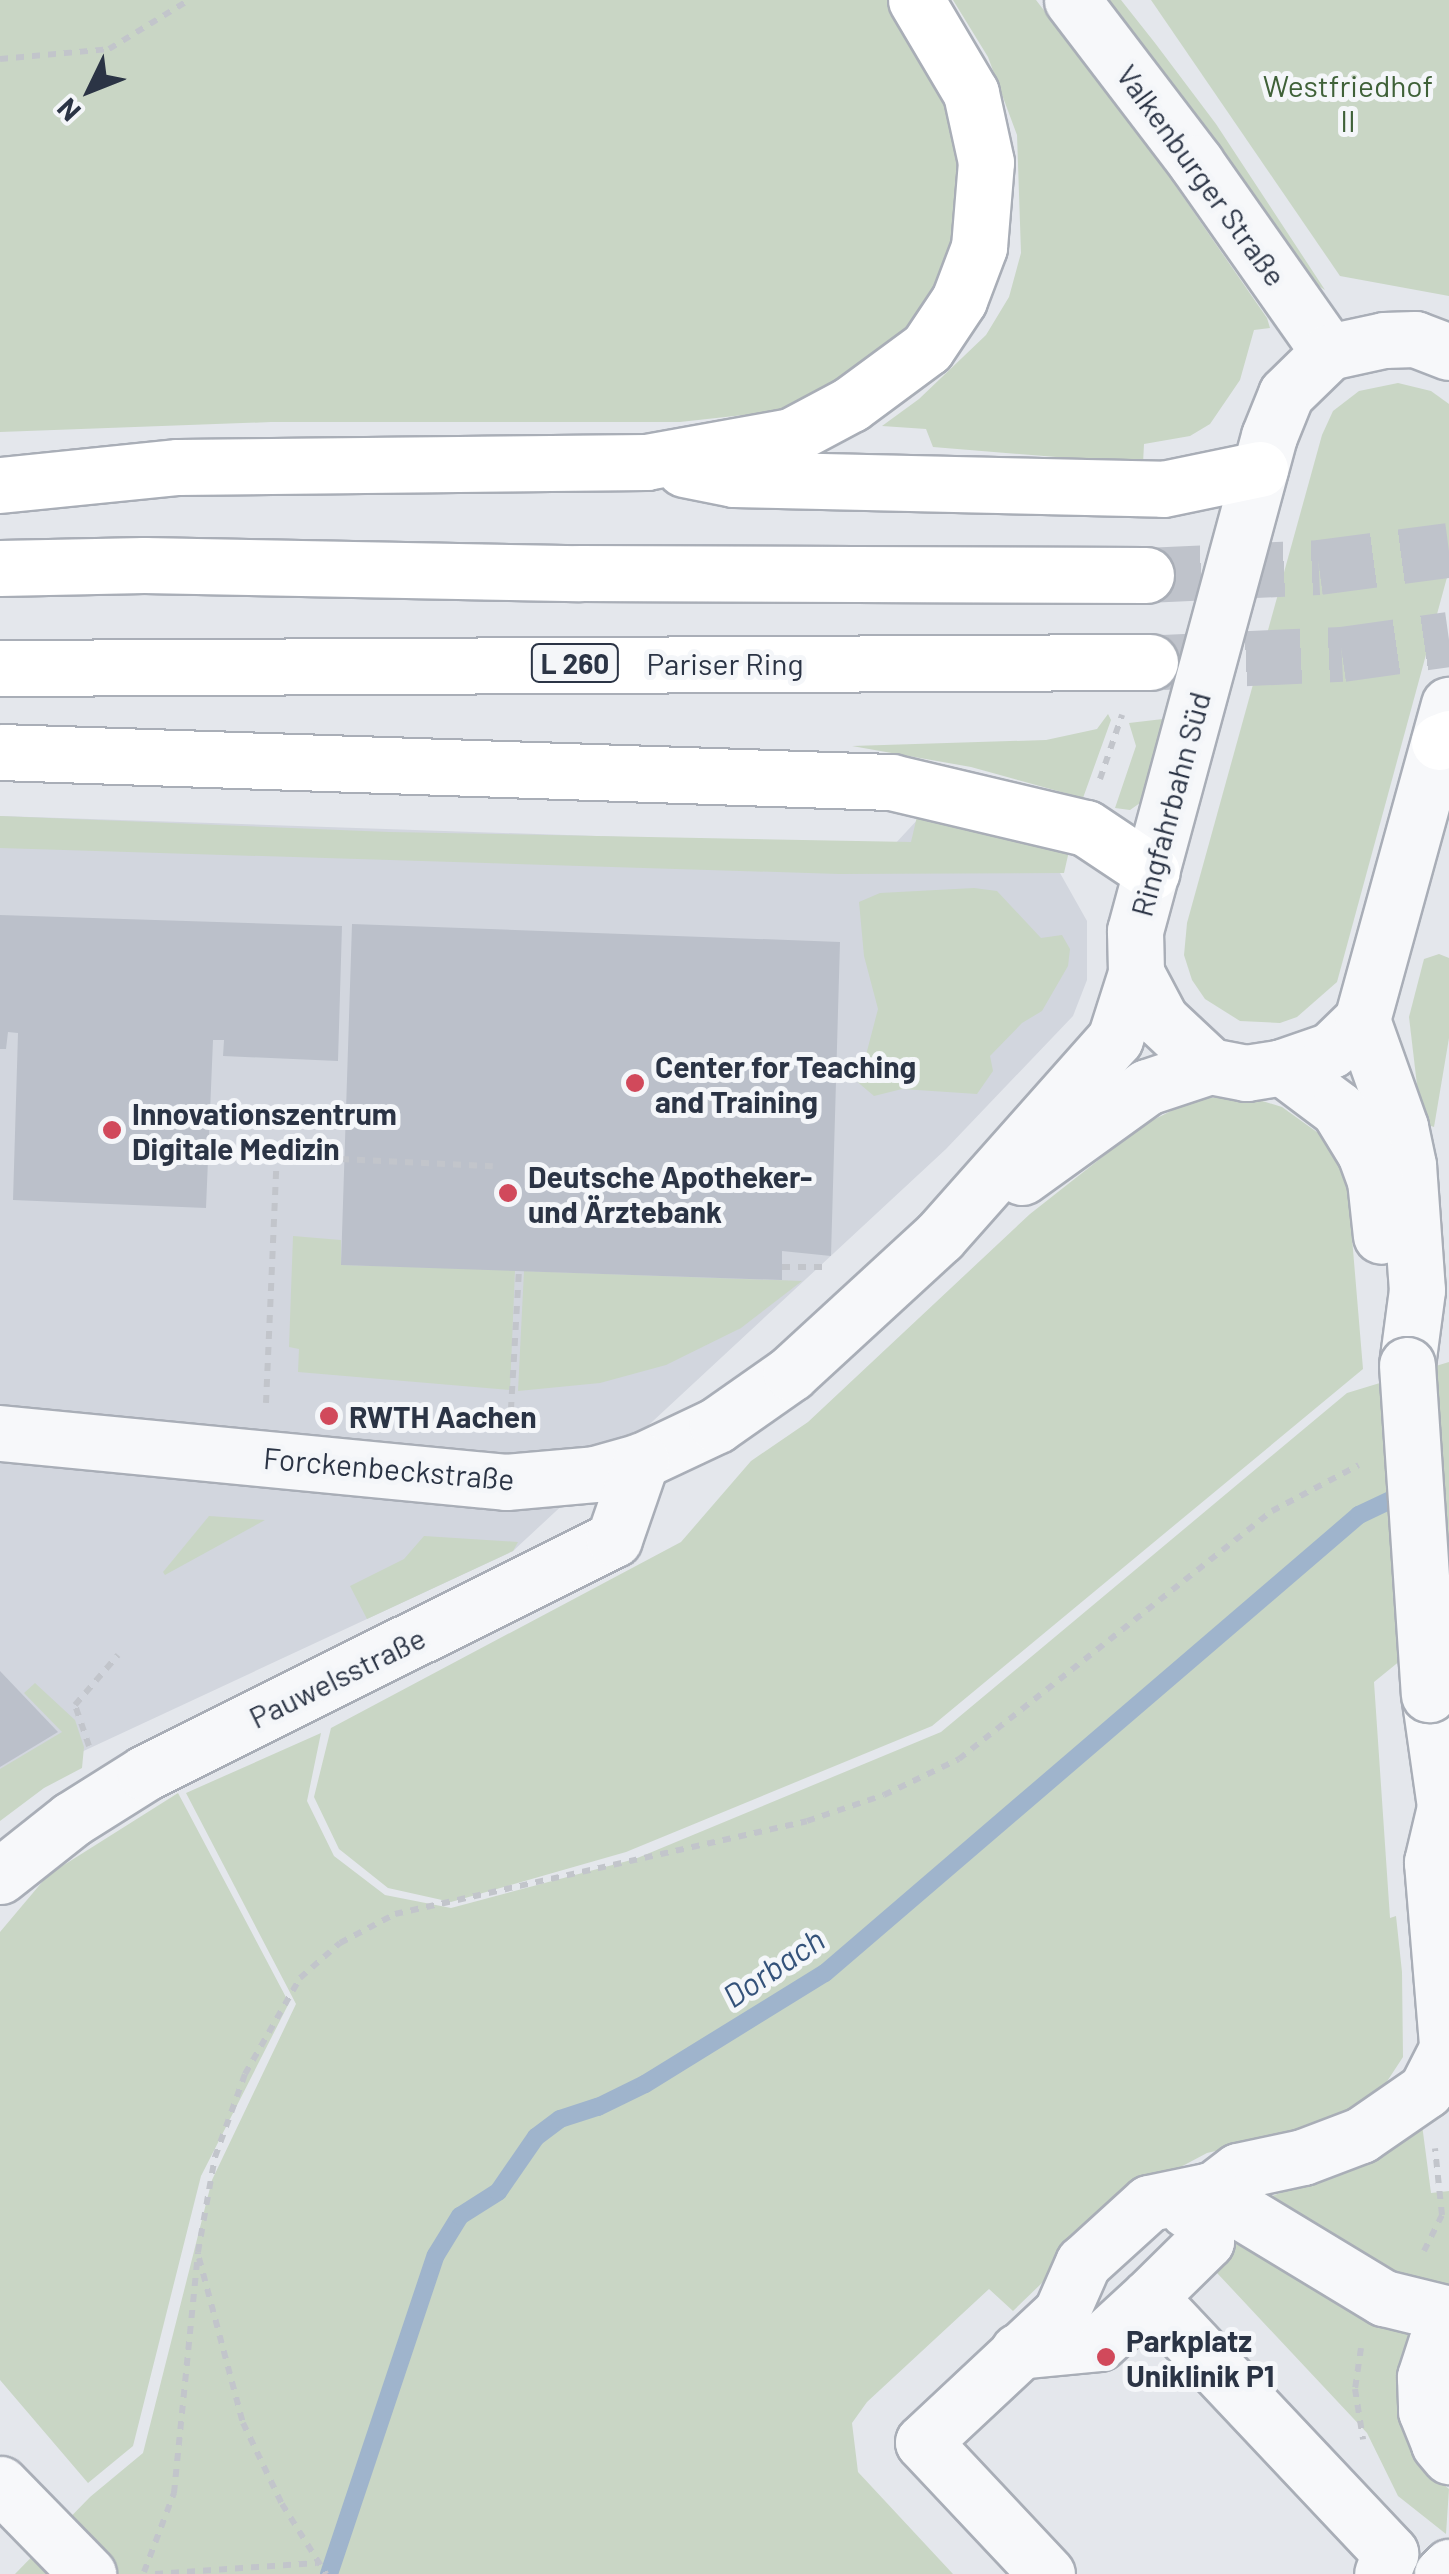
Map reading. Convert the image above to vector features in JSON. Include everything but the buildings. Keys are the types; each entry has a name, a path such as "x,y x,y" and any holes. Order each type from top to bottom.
{"highway":[{"path":"0,485 178,468 646,462 791,436 851,404 927,348 959,300 978,247 986,162 971,93 916,0"},
{"path":"646,462 734,479 1163,489 1260,469"},
{"path":"0,568 144,565 579,572 1146,574"},
{"name":"Pariser Ring","path":"0,668 1150,662"},
{"path":"0,752 891,782 1086,828 1152,872"},
{"path":"1429,1694 1449,1616"}],"street":[{"name":"Valkenburger Straße","path":"1072,0 1196,163 1329,352"},
{"path":"1329,352 1384,340 1415,339 1449,352"},
{"name":"Ringfahrbahn Süd","path":"1210,1066 1161,1020 1136,973 1134,932 1260,469 1286,394 1329,352"},
{"path":"1210,1066 1246,1072 1282,1067 1331,1050 1362,1020 1446,728"},
{"name":"Forckenbeckstraße","path":"0,1433 506,1482 595,1474 641,1461 717,1425 791,1374 938,1238 1115,1038 1136,973"},
{"path":"1362,1020 1400,1127 1397,1231"},
{"name":"Forckenbeckstraße","path":"938,1238 1147,1086 1210,1066"},
{"path":"1047,2574 923,2442 1018,2351 1061,2313 1104,2288 1207,2191 1238,2171 1303,2158 1361,2134 1426,2090 1448,2060 1432,1862 1447,1810 1429,1694 1406,1365 1417,1290 1365,1154 1338,1109 1282,1067"},
{"name":"Pauwelsstraße","path":"0,1876 16,1859 107,1797 266,1711 614,1539 641,1461"},
{"path":"1018,2351 1099,2343 1206,2241 1207,2191"},
{"path":"1207,2191 1384,2298 1449,2314"},
{"path":"1149,2297 1390,2554 1382,2574"},
{"path":"1449,2326 1436,2343 1425,2376 1426,2411 1438,2444 1449,2456"},
{"path":"0,2471 25,2509 88,2574"},
{"path":"1442,2574 1449,2568"}],"path":[{"path":"0,59 109,48 165,19 189,0"},
{"path":"264,1458 276,1156 493,1166"},
{"path":"782,1267 832,1267"},
{"path":"506,1482 518,1271"},
{"path":"143,2574 174,2493 198,2252 215,2157 244,2074 300,1978 340,1943 395,1914 807,1821 884,1795 958,1759 1272,1511 1359,1465 1377,1462"},
{"path":"107,1797 88,1764 89,1746 75,1704 118,1655"},
{"path":"1414,2260 1428,2247 1442,2216 1434,2142"},
{"path":"198,2252 243,2423 326,2574"},
{"path":"155,2574 317,2563"}],"shaded area":[{"name":"RWTH Aachen","path":"0,816 893,846 920,817 1001,834 1060,873 1087,921 1087,980 1073,1016 946,1149 513,1551 17,1782 0,1799"}],"green space":[{"path":"0,0 896,0 934,56 966,190 950,265 910,337 790,410 680,422 271,422 0,432"},
{"path":"953,0 1036,0 1141,136 1267,318 1270,328 1254,330 1240,380 1210,424 1190,436 1144,444 1143,464 933,447 926,429 882,426 919,399 986,335 1009,297 1021,253 1017,135 988,57"},
{"path":"1098,0 1121,0 1155,43 1216,124 1325,290 1313,282 1200,119"},
{"name":"Westfriedhof II","path":"1151,0 1449,0 1449,296 1340,276"},
{"path":"1398,383 1431,391 1449,404 1449,570 1337,982 1297,1017 1280,1023 1240,1021 1205,999 1192,980 1184,955 1187,923 1322,435 1333,411 1359,391"},
{"path":"1108,714 1111,720 1083,798 971,767 852,746 1046,740 1097,729"},
{"path":"1163,719 1140,803 1130,810 1115,808 1136,746 1129,723"},
{"path":"919,808 1069,851 1064,873 839,874 0,848 0,816 389,832 911,842"},
{"path":"974,888 997,891 1041,938 1062,935 1070,949 1068,966 1042,1011 1022,1023 990,1056 993,1071 977,1094 902,1089 874,1096 854,1079 866,1055 878,1009 864,956 859,902 880,893"},
{"path":"1439,954 1449,958 1449,1038 1434,1127 1428,1125 1417,1085 1409,1017 1424,959"},
{"path":"1199,1097 1259,1100 1282,1107 1321,1135 1341,1167 1348,1190 1363,1369 932,1726 626,1852 451,1902 388,1888 339,1849 314,1797 331,1728 681,1542 751,1461 808,1422 1030,1214 1143,1125"},
{"path":"293,1236 341,1240 341,1265 515,1270 510,1390 298,1372 299,1349 289,1347"},
{"path":"524,1271 802,1281 741,1328 666,1365 600,1383 518,1391"},
{"path":"1449,1362 1449,1621 1374,1682 1390,1918 1396,1916 1402,1972 1403,2057 1384,2086 1358,2106 1306,2130 1207,2153 1139,2189 1013,2311 989,2289 867,2402 852,2423 858,2472 953,2574 15,2574 90,2497 143,2453 212,2180 296,2004 186,1793 321,1733 307,1801 334,1856 385,1895 451,1908 635,1859 941,1732 1347,1393"},
{"path":"209,1516 265,1520 165,1575 163,1572"},
{"path":"424,1536 518,1542 513,1551 367,1619 350,1586 404,1559"},
{"path":"35,1683 75,1720 84,1747 82,1768 44,1788 0,1821 0,1769 62,1732 24,1693"},
{"path":"178,1793 289,2003 201,2176 133,2446 88,2483 0,2380 0,1932 48,1875"},
{"path":"1421,2117 1431,2193 1449,2191 1449,2290 1431,2296 1264,2199 1373,2158"},
{"path":"1232,2237 1421,2330 1438,2480 1449,2489 1446,2534 1398,2496 1367,2433 1203,2258"}],"waterway":[{"name":"Dorbach","path":"329,2574 436,2255 460,2216 498,2192 536,2137 560,2119 598,2107 645,2084 825,1973 1359,1515 1399,1496"}],"tunnel":[{"path":"1146,575 1319,567 1449,550"},
{"path":"1163,662 1342,654 1449,639"}],"place":[{"name":"Center for Teaching and Training","path":"635,1083"},
{"name":"Innovationszentrum Digitale Medizin","path":"112,1130"},
{"name":"Deutsche Apotheker- und Ärztebank","path":"508,1193"},
{"name":"RWTH Aachen","path":"329,1416"},
{"name":"Parkplatz Uniklinik P1","path":"1106,2357"}]}
